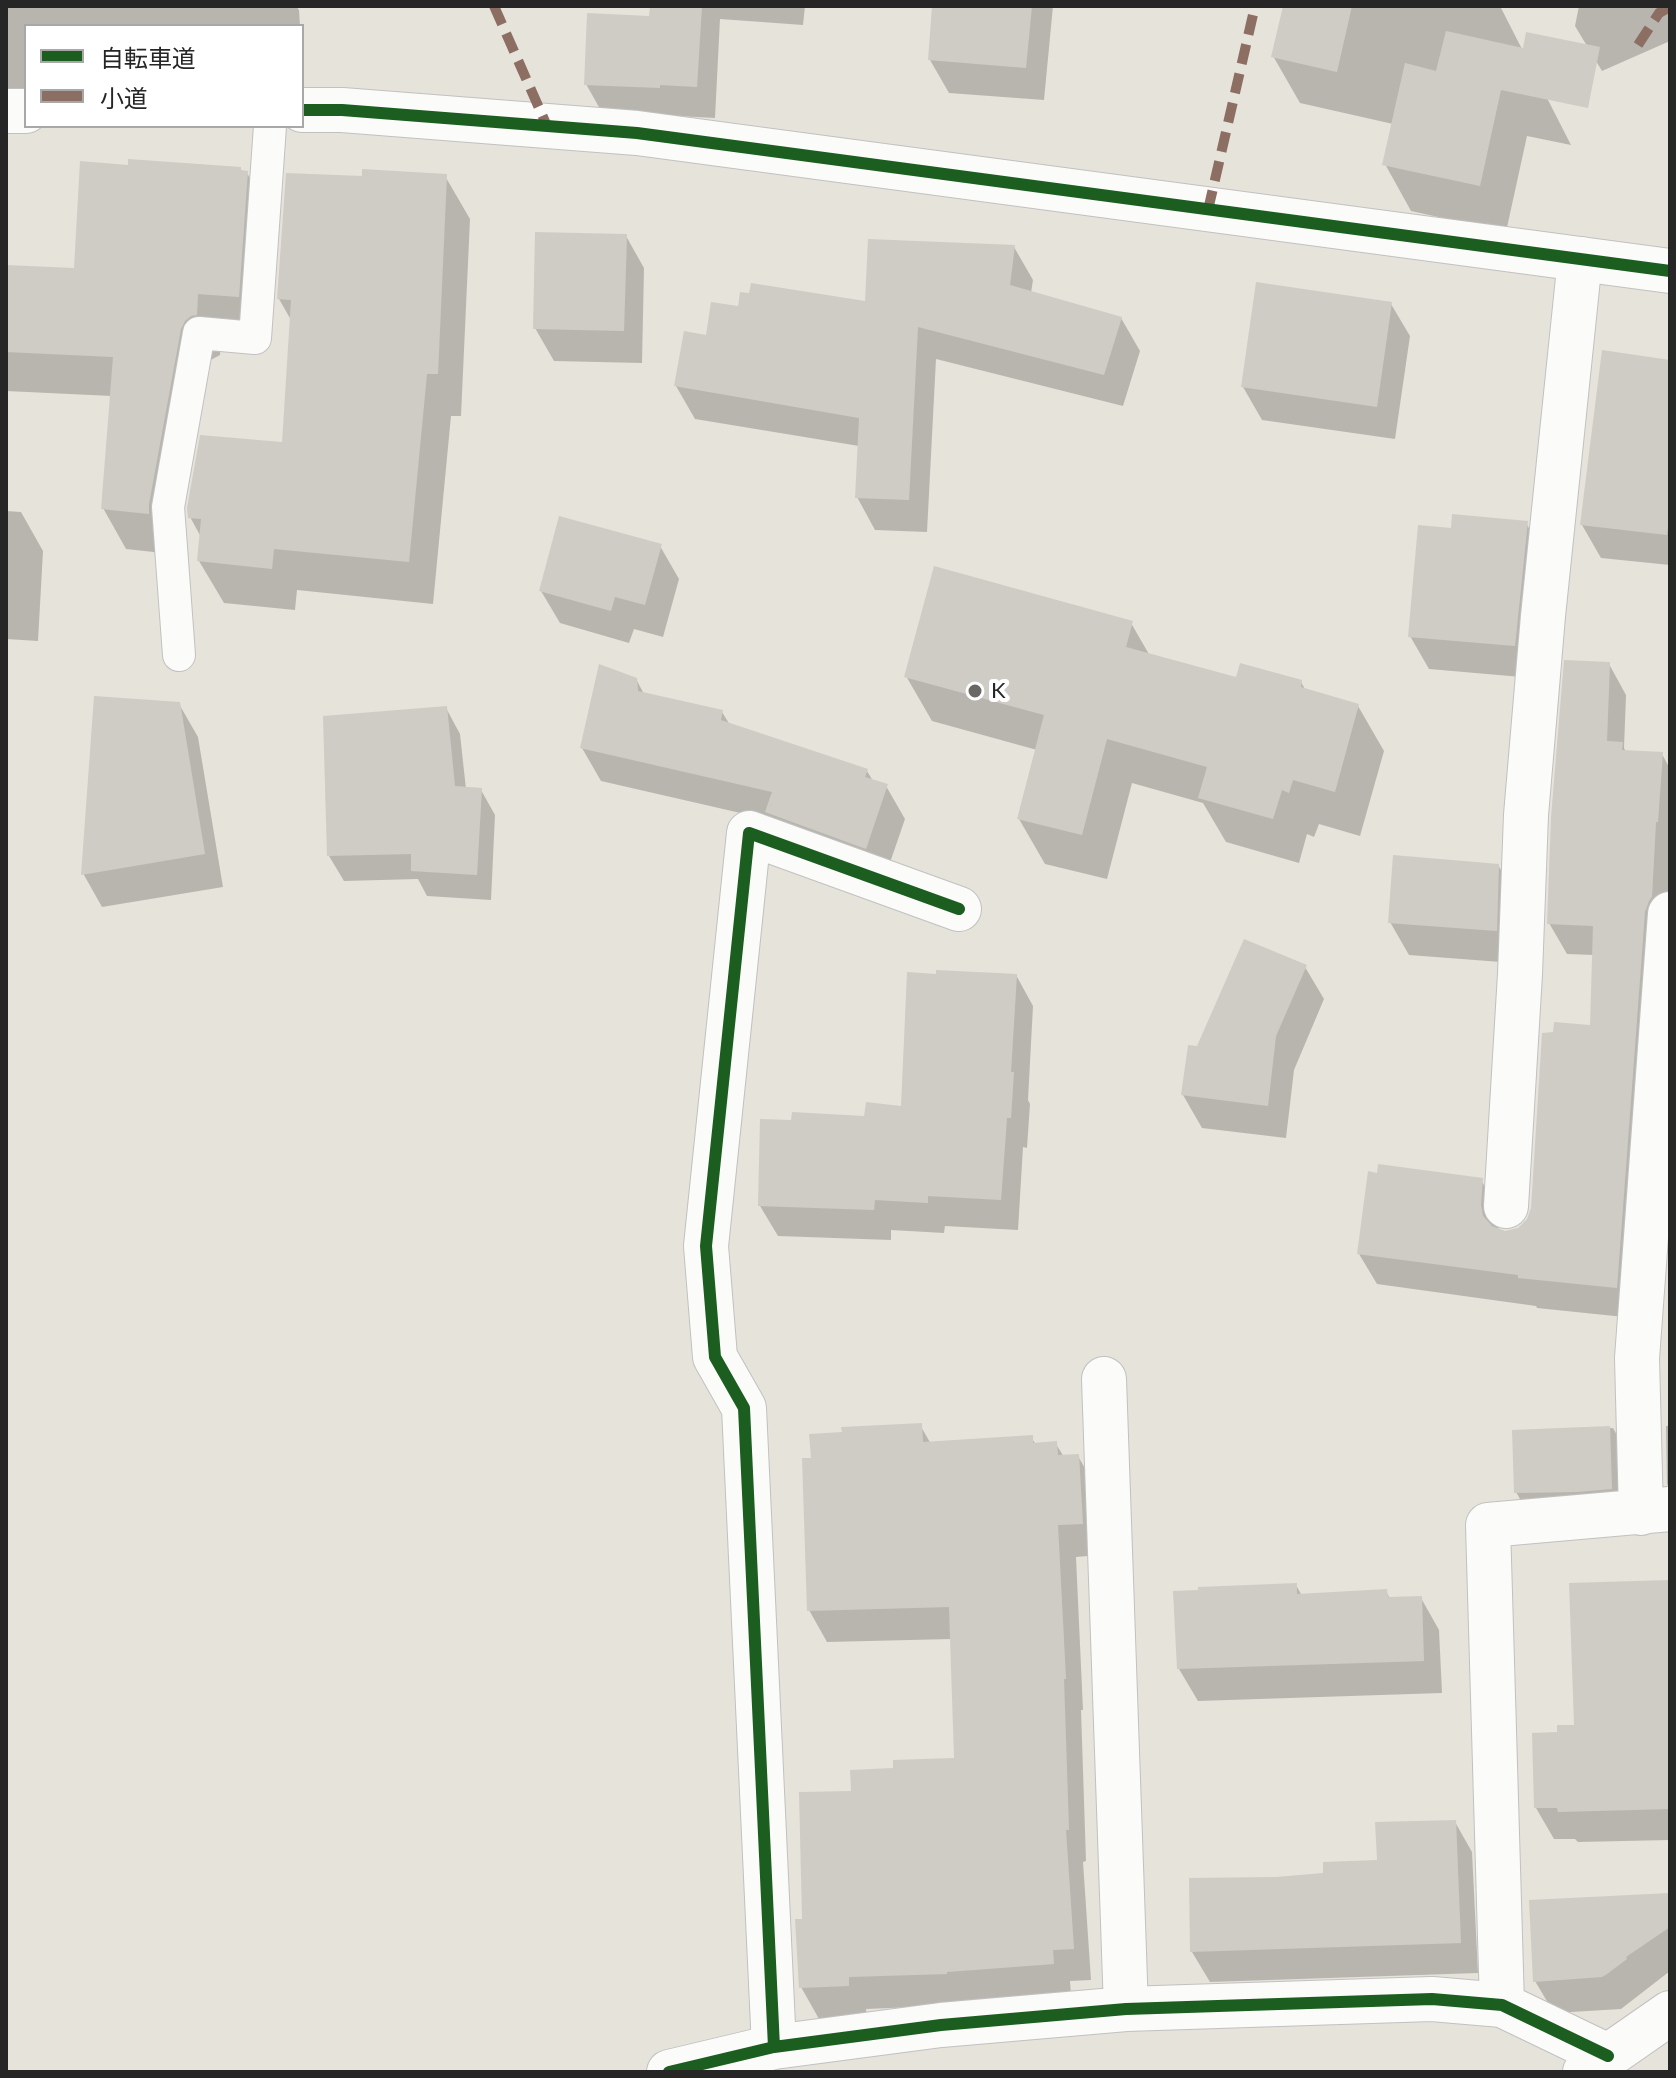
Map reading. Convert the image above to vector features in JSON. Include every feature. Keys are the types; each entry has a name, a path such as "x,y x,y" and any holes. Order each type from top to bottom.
{"street":[{"path":"304,110 342,110 637,133 1670,271"},
{"path":"1506,1206 1526,815 1580,259"},
{"path":"774,2047 744,1408 715,1357 706,1246 749,833 959,909"},
{"path":"1502,2005 1488,1525 1655,1511 1637,1358 1670,914"},
{"path":"1104,1379 1126,2009"},
{"path":"669,2072 774,2047 941,2025 1126,2009 1432,1999 1502,2005 1596,2064 1670,2013"}],"lane":[{"path":"179,655 168,507 199,333 255,338 270,128"}],"building":[{"path":"650,6 702,6 697,87 584,85 587,13 649,16"},
{"path":"932,6 1032,6 1026,68 928,60"},
{"path":"1283,6 1352,6 1337,72 1271,57"},
{"path":"1446,31 1523,48 1526,32 1600,47 1588,108 1501,90 1480,186 1382,165 1405,63 1436,71"},
{"path":"128,159 241,167 241,170 248,171 239,297 198,294 197,315 185,321 181,329 149,514 101,509 113,357 6,352 6,265 74,268 80,161 128,165"},
{"path":"362,169 447,174 438,374 427,374 409,562 274,549 272,569 197,561 201,519 188,518 187,508 200,435 282,442 291,300 277,299 286,173 362,176"},
{"path":"535,232 627,234 624,331 533,329"},
{"path":"868,239 1015,245 1010,285 1122,317 1104,375 918,327 909,500 855,498 859,418 674,386 684,331 706,335 711,302 738,306 740,292 749,293 751,283 865,301"},
{"path":"1256,282 1392,302 1377,407 1241,387"},
{"path":"1602,350 1670,360 1670,511 1667,535 1580,525"},
{"path":"1452,514 1528,521 1515,646 1408,637 1418,525 1451,528"},
{"path":"559,516 662,544 645,605 615,597 611,611 539,591"},
{"path":"934,566 1133,621 1126,647 1236,677 1240,663 1302,680 1301,687 1359,704 1335,792 1293,780 1289,793 1282,790 1273,819 1198,798 1207,767 1107,739 1082,835 1017,819 1044,715 904,677"},
{"path":"1564,660 1610,662 1607,741 1623,742 1622,750 1663,752 1652,897 1645,912 1617,1288 1518,1278 1518,1275 1357,1254 1368,1171 1377,1173 1378,1164 1483,1178 1483,1216 1492,1226 1505,1231 1518,1228 1527,1219 1531,1208 1542,1033 1553,1032 1554,1022 1590,1025 1593,926 1547,924 1551,817"},
{"path":"599,664 637,678 638,691 723,710 721,720 868,769 865,777 888,784 866,849 765,812 772,792 580,748"},
{"path":"94,696 180,702 205,854 81,875"},
{"path":"447,706 455,786 482,788 477,875 411,871 411,854 327,856 323,716"},
{"path":"1393,855 1499,864 1497,931 1388,923"},
{"path":"1244,939 1307,965 1276,1036 1268,1106 1181,1095 1188,1045 1197,1046"},
{"path":"936,970 1017,974 1011,1118 1007,1118 1001,1200 928,1196 928,1203 875,1200 874,1210 758,1206 760,1119 791,1120 792,1112 864,1116 866,1102 901,1106 907,972 936,974"},
{"path":"922,1423 923,1442 1033,1435 1033,1443 1057,1441 1058,1455 1079,1454 1083,1524 1058,1525 1066,1679 1069,1830 1066,1830 1074,1949 1053,1950 1054,1964 947,1974 849,1977 849,1986 799,1988 795,1919 802,1919 799,1792 851,1791 850,1770 893,1768 893,1760 954,1758 949,1607 807,1611 802,1458 811,1458 809,1434 842,1432 841,1427"},
{"path":"1610,1426 1612,1489 1514,1493 1512,1430"},
{"path":"1670,1580 1670,1809 1558,1812 1557,1808 1534,1808 1532,1733 1557,1732 1557,1725 1574,1725 1569,1583"},
{"path":"1297,1583 1297,1594 1387,1589 1388,1597 1422,1596 1424,1661 1177,1669 1173,1591"},
{"path":"1456,1820 1461,1943 1190,1952 1189,1878 1323,1873 1323,1862 1377,1860 1375,1822"},
{"path":"1670,1893 1670,1927 1607,1974 1602,1977 1533,1982 1529,1900"}],"marked path":[{"path":"494,6 547,126"},
{"path":"1208,210 1255,6"},
{"path":"1638,45 1659,13 1670,7"}],"cycle path":[{"path":"304,110 342,110 637,133 1670,271"},
{"path":"774,2047 744,1408 715,1357 706,1246 749,833 959,909"},
{"path":"669,2072 774,2047 941,2025 1126,2009 1432,1999 1502,2005 1608,2056"}],"place":[{"name":"K","path":"975,691"}]}
